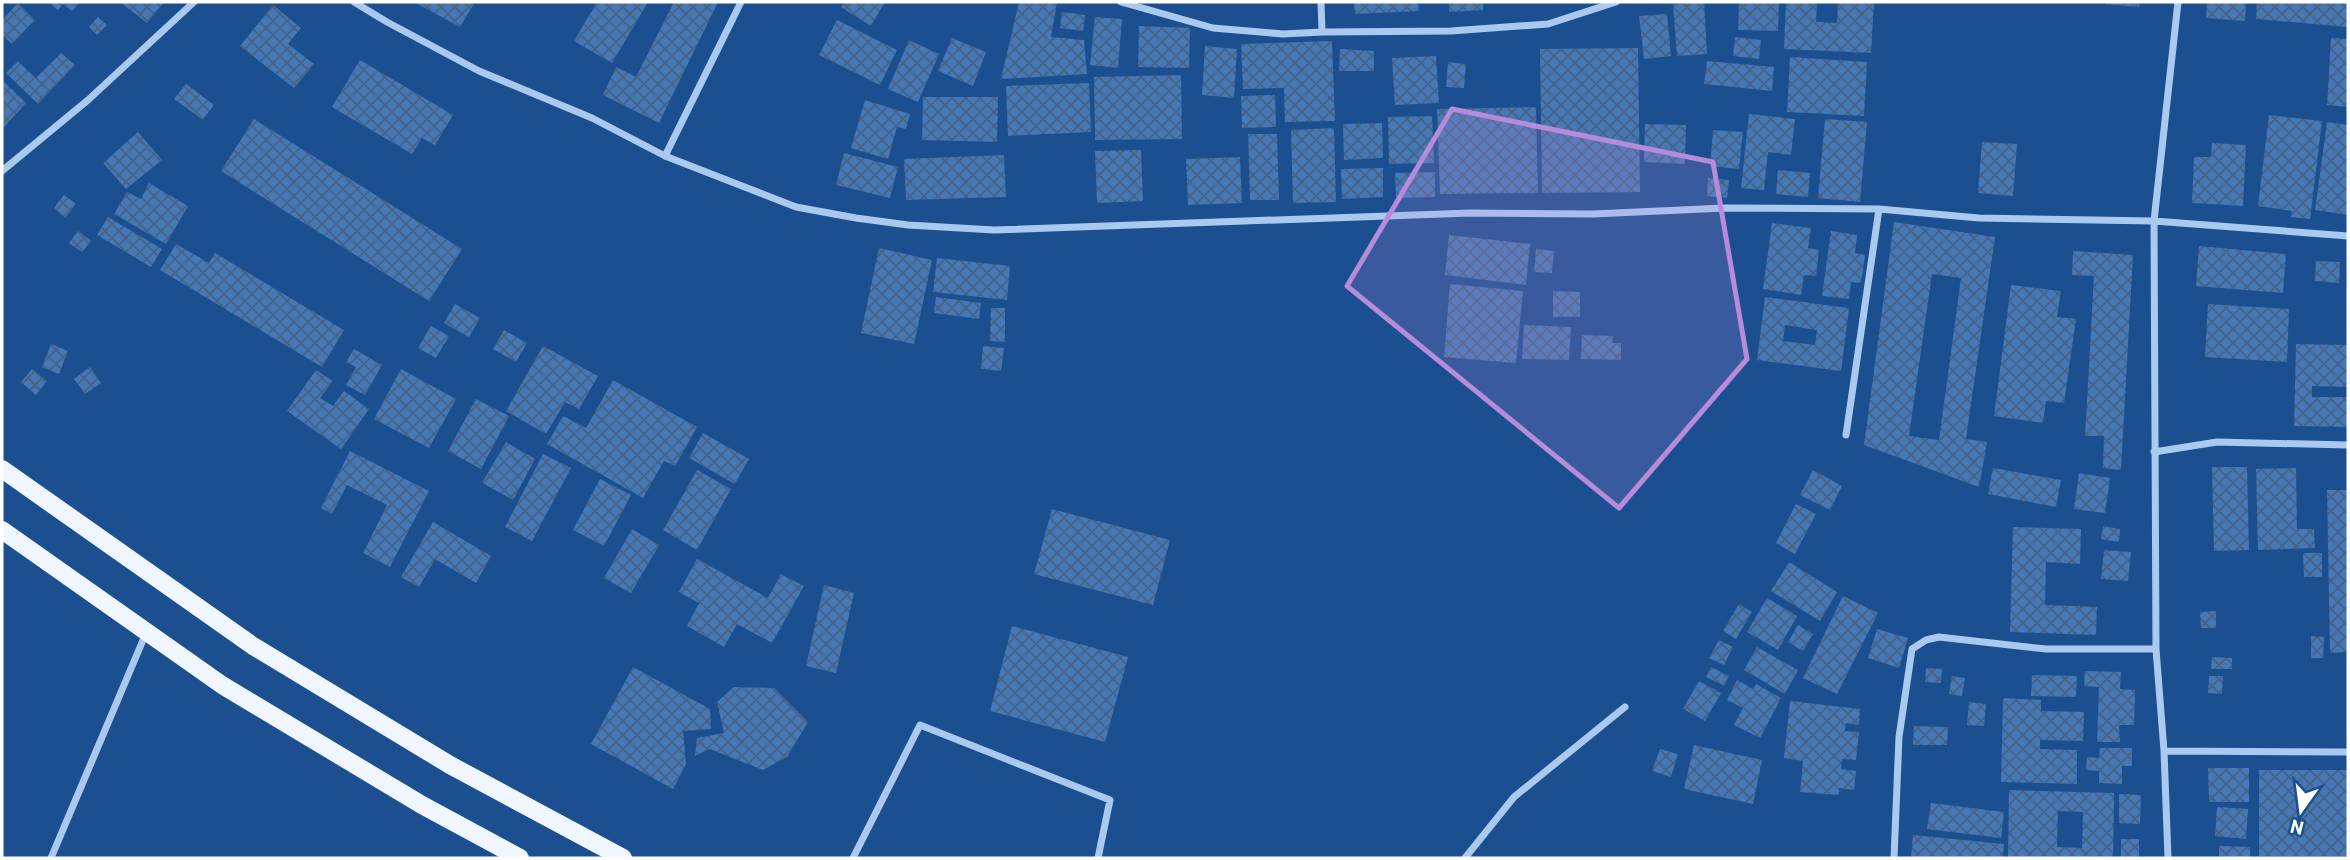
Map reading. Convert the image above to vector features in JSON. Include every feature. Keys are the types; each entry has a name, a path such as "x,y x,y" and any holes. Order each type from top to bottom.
{"main road":[{"path":"2,469 253,646 450,765 623,858"},
{"path":"2,530 222,685 422,805 520,858"}],"street":[{"path":"2,171 88,100 194,2"},
{"path":"354,2 479,71 593,118 665,156 796,207 883,222 994,230 1470,214 1594,214 1725,208 1879,209 1979,218 2154,221 2348,236"},
{"path":"665,156 741,2"},
{"path":"1121,2 1213,28 1283,34 1451,31 1548,24 1616,2"},
{"path":"1321,2 1322,32"},
{"path":"2168,858 2164,751 2156,649 2154,221 2178,2"},
{"path":"1846,435 1879,209"},
{"path":"2154,452 2217,442 2348,445"},
{"path":"51,858 147,632"},
{"path":"1894,858 1899,737 1912,649 1926,640 1939,637 2046,649 2156,649"},
{"path":"1465,858 1514,797 1625,707"},
{"path":"853,858 920,725 1110,800 1098,858"},
{"path":"2164,751 2348,752"}],"highlighted area":[{"path":"1452,109 1713,162 1747,359 1619,508 1347,286"}],"building":[{"path":"48,2 80,2 72,11 63,4 58,10"},
{"path":"120,2 164,2 147,23"},
{"path":"414,2 475,2 460,27"},
{"path":"597,2 648,2 612,63 574,41"},
{"path":"674,2 718,2 659,123 603,95 616,67 636,77"},
{"path":"844,2 885,2 871,26 841,7"},
{"path":"1019,2 1057,2 1051,37 1084,40 1087,74 1001,79"},
{"path":"1354,2 1418,2 1419,11 1355,14"},
{"path":"1449,2 1483,2 1483,10 1449,12"},
{"path":"1704,2 1707,54 1677,56 1673,4"},
{"path":"1739,2 1779,2 1778,31 1738,30"},
{"path":"1786,2 1817,2 1816,22 1837,23 1838,2 1874,2 1871,53 1784,49"},
{"path":"2105,2 2140,2 2139,7"},
{"path":"2207,2 2246,2 2245,21 2206,18"},
{"path":"2257,2 2348,2 2348,27 2256,19"},
{"path":"18,3 35,20 12,44 2,35 2,20"},
{"path":"273,5 301,28 288,44 314,64 294,88 240,46"},
{"path":"1062,12 1085,15 1083,31 1060,28"},
{"path":"1667,14 1671,56 1644,59 1639,16"},
{"path":"98,17 107,25 97,35 89,27"},
{"path":"1095,17 1122,19 1118,68 1090,65"},
{"path":"837,20 897,50 880,85 819,55"},
{"path":"1139,26 1190,28 1189,68 1138,67"},
{"path":"1735,37 1761,40 1759,59 1733,56"},
{"path":"952,38 986,52 973,86 938,71"},
{"path":"2331,38 2348,39 2348,107 2327,105"},
{"path":"909,40 939,54 918,102 888,89"},
{"path":"1332,41 1335,121 1285,122 1284,88 1243,89 1241,44"},
{"path":"1205,46 1237,49 1234,98 1202,95"},
{"path":"1638,48 1640,192 1542,193 1540,49"},
{"path":"1340,49 1374,51 1374,71 1339,71"},
{"path":"61,53 75,65 38,104 6,73 18,61 36,78"},
{"path":"1436,56 1439,103 1395,105 1392,58"},
{"path":"1790,57 1867,62 1864,116 1787,112"},
{"path":"360,60 453,115 435,145 422,138 412,154 332,107"},
{"path":"1707,61 1774,67 1772,91 1704,84"},
{"path":"1448,62 1466,64 1464,88 1446,87"},
{"path":"1181,75 1182,139 1095,140 1094,77"},
{"path":"2,80 26,103 2,129"},
{"path":"1089,83 1091,132 1008,136 1006,86"},
{"path":"186,84 214,105 203,120 174,99"},
{"path":"1275,95 1276,127 1242,128 1241,96"},
{"path":"923,97 998,97 997,142 922,140"},
{"path":"865,100 910,114 906,129 897,127 888,159 851,148"},
{"path":"1536,107 1538,193 1440,194 1437,109"},
{"path":"1749,114 1795,119 1791,155 1768,152 1764,190 1741,188"},
{"path":"2269,115 2322,121 2310,219 2291,217 2292,211 2258,206"},
{"path":"1432,116 1434,163 1389,164 1388,117"},
{"path":"254,119 462,249 429,301 221,171"},
{"path":"1825,119 1867,122 1860,202 1818,198"},
{"path":"2327,122 2348,125 2348,215 2315,210"},
{"path":"1382,123 1383,158 1344,160 1343,124"},
{"path":"1645,124 1686,125 1685,164 1644,162"},
{"path":"1334,128 1336,202 1293,203 1291,130"},
{"path":"1713,130 1743,132 1739,169 1710,166"},
{"path":"138,132 162,160 126,189 103,163"},
{"path":"1248,134 1277,134 1279,200 1250,200"},
{"path":"1982,142 2017,144 2013,196 1978,193"},
{"path":"2212,143 2246,145 2243,206 2192,203 2194,157 2211,157"},
{"path":"1141,150 1143,201 1097,203 1095,151"},
{"path":"844,153 898,167 890,198 836,185"},
{"path":"1004,155 1006,197 906,200 904,159"},
{"path":"1240,157 1242,203 1188,205 1186,159"},
{"path":"1383,168 1383,197 1342,199 1341,169"},
{"path":"1778,170 1810,173 1808,197 1776,194"},
{"path":"1435,172 1435,197 1396,198 1395,173"},
{"path":"1708,178 1729,180 1727,198 1707,196"},
{"path":"149,183 188,206 166,244 114,214 127,192 141,199"},
{"path":"64,195 76,204 65,218 54,208"},
{"path":"108,217 162,249 151,267 97,235"},
{"path":"1894,222 1995,237 1966,439 1987,442 1979,487 1864,445","holes":["1932,274 1961,278 1939,440 1909,436"]},
{"path":"1772,223 1811,228 1808,248 1819,250 1816,276 1804,275 1801,295 1763,289"},
{"path":"78,231 91,241 82,252 69,243"},
{"path":"1831,231 1857,235 1855,253 1865,255 1861,283 1851,282 1849,299 1822,296"},
{"path":"1449,235 1530,244 1526,285 1445,275"},
{"path":"176,244 209,263 215,253 344,330 322,367 160,270"},
{"path":"2199,246 2286,254 2283,293 2196,286"},
{"path":"879,248 932,260 914,344 861,333"},
{"path":"1536,249 1554,251 1552,273 1534,272"},
{"path":"2073,251 2133,255 2121,470 2103,468 2104,436 2085,436 2094,276 2072,275"},
{"path":"937,258 1010,266 1007,300 933,292"},
{"path":"2316,261 2340,262 2339,283 2315,281"},
{"path":"1450,284 1523,291 1516,363 1444,357"},
{"path":"2011,285 2061,291 2057,317 2076,319 2064,403 2046,401 2043,423 1994,416"},
{"path":"1553,291 1580,292 1580,317 1553,317"},
{"path":"936,297 981,303 979,319 934,313"},
{"path":"1765,297 1849,308 1841,371 1757,360","holes":["1785,325 1817,330 1815,345 1783,341"]},
{"path":"455,304 480,318 469,337 444,323"},
{"path":"2208,304 2289,309 2287,362 2205,357"},
{"path":"991,308 1005,308 1005,342 990,341"},
{"path":"1524,325 1571,327 1569,360 1522,359"},
{"path":"431,326 449,336 436,358 418,348"},
{"path":"504,330 527,343 516,362 493,349"},
{"path":"1582,335 1613,336 1612,343 1621,343 1621,360 1581,359"},
{"path":"51,344 68,351 59,374 42,367"},
{"path":"2296,344 2348,345 2348,387 2312,386 2312,397 2348,397 2348,427 2294,426"},
{"path":"543,346 598,376 579,409 565,402 546,434 506,411"},
{"path":"983,346 1004,348 1001,371 981,369"},
{"path":"354,349 382,365 365,395 346,385 356,367 346,362"},
{"path":"90,367 101,383 85,394 74,379"},
{"path":"32,369 47,381 36,395 21,382"},
{"path":"401,369 456,399 429,448 374,419"},
{"path":"316,370 333,381 320,398 333,406 344,391 369,409 341,449 287,411"},
{"path":"613,380 697,427 675,466 664,461 643,498 547,444 563,416 586,428"},
{"path":"476,399 509,416 481,469 448,451"},
{"path":"703,433 749,459 735,484 689,458"},
{"path":"506,442 535,459 513,500 482,483"},
{"path":"350,451 429,491 390,567 363,553 387,505 347,485 332,514 321,508"},
{"path":"543,454 571,468 532,541 505,527"},
{"path":"2212,467 2247,467 2249,550 2214,551"},
{"path":"1993,468 2061,480 2056,507 1988,494"},
{"path":"2296,468 2297,529 2314,529 2315,548 2258,550 2256,469"},
{"path":"697,470 731,489 697,550 663,530"},
{"path":"1813,470 1842,486 1830,510 1800,495"},
{"path":"2079,473 2110,478 2105,513 2074,509"},
{"path":"600,479 631,495 604,546 573,530"},
{"path":"2327,490 2348,490 2348,652 2330,653"},
{"path":"1796,504 1816,514 1795,554 1776,543"},
{"path":"1052,509 1170,540 1153,605 1034,574"},
{"path":"433,522 491,556 476,583 435,559 419,587 401,577"},
{"path":"2103,526 2120,529 2119,542 2101,539"},
{"path":"2013,527 2081,529 2080,564 2046,562 2045,605 2097,607 2096,635 2010,632"},
{"path":"632,529 659,545 631,593 604,578"},
{"path":"2104,550 2131,552 2128,581 2101,579"},
{"path":"2303,553 2322,553 2322,577 2304,577"},
{"path":"697,559 768,598 781,574 804,586 772,643 737,624 724,647 687,626 699,603 679,592"},
{"path":"1789,562 1837,592 1820,621 1771,591"},
{"path":"824,585 854,593 836,673 806,666"},
{"path":"1843,596 1878,613 1837,694 1803,678"},
{"path":"1767,598 1797,616 1778,650 1747,632"},
{"path":"1739,604 1752,612 1736,639 1723,631"},
{"path":"2216,611 2216,628 2201,628 2200,612"},
{"path":"1798,625 1813,634 1803,651 1788,642"},
{"path":"1012,626 1128,657 1105,742 990,711"},
{"path":"1877,629 1908,638 1899,668 1868,658"},
{"path":"2311,636 2324,637 2323,658 2311,658"},
{"path":"1719,640 1733,647 1724,665 1709,658"},
{"path":"1757,647 1798,670 1785,694 1744,670"},
{"path":"2212,657 2232,658 2232,669 2211,669"},
{"path":"633,667 710,709 711,729 683,731 686,764 673,789 591,744"},
{"path":"1711,667 1729,676 1724,686 1706,677"},
{"path":"1926,668 1942,669 1941,683 1925,682"},
{"path":"2085,671 2121,672 2120,689 2135,690 2134,725 2119,725 2120,742 2097,742 2099,687 2084,686"},
{"path":"2032,675 2077,676 2076,697 2031,696"},
{"path":"1952,676 1965,678 1962,696 1949,694"},
{"path":"2209,676 2223,676 2222,694 2208,693"},
{"path":"1737,680 1753,689 1756,684 1781,698 1760,738 1734,725 1743,708 1727,700"},
{"path":"1699,681 1721,693 1705,721 1683,709"},
{"path":"734,687 774,688 808,722 787,757 763,770 710,749 695,756 697,738 724,733 717,702"},
{"path":"2003,698 2041,700 2041,711 2084,712 2083,741 2040,740 2040,749 2077,750 2077,784 2001,782"},
{"path":"1790,701 1860,709 1859,725 1846,723 1845,731 1859,732 1856,760 1842,759 1841,769 1856,771 1854,790 1839,788 1839,795 1800,792 1803,761 1784,758"},
{"path":"1969,702 1986,704 1984,726 1967,725"},
{"path":"1914,726 1948,727 1947,745 1913,745"},
{"path":"1694,745 1762,760 1753,804 1684,789"},
{"path":"2100,748 2132,748 2132,766 2122,766 2122,784 2099,783 2099,771 2086,770 2087,757 2099,758"},
{"path":"1660,749 1678,754 1671,777 1652,771"},
{"path":"2208,768 2249,768 2249,802 2209,802"},
{"path":"2259,770 2348,770 2348,856 2259,856"},
{"path":"2009,790 2114,793 2113,858 2008,858","holes":["2058,811 2083,812 2082,848 2057,847"]},
{"path":"2119,794 2141,795 2140,824 2119,823"},
{"path":"1931,803 2004,812 2001,838 1927,829"},
{"path":"2217,807 2248,809 2246,839 2215,836"},
{"path":"1913,835 2004,844 2003,858 1911,858"},
{"path":"2121,839 2139,839 2139,858 2121,858"},
{"path":"2219,846 2250,847 2250,858 2219,858"}]}
